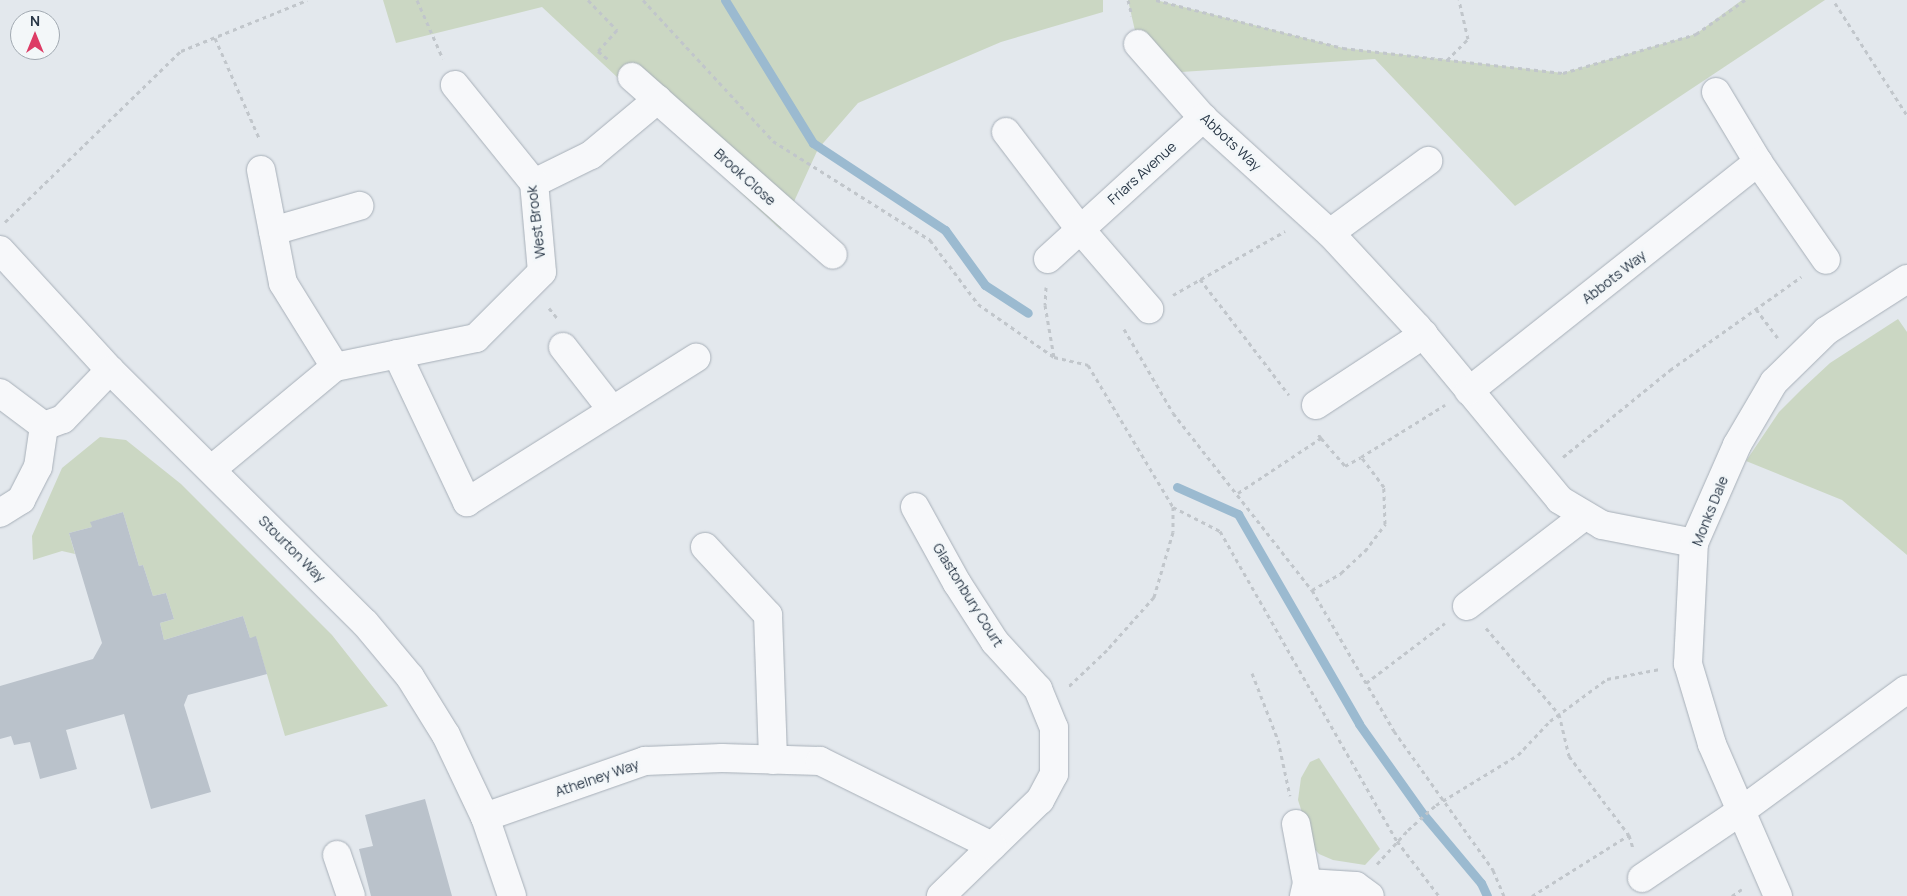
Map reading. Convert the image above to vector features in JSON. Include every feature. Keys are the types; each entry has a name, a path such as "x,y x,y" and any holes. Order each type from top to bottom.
{"street":[{"name":"Abbots Way","path":"1138,44 1203,118 1321,225 1424,334 1560,500 1583,517 1623,531 1694,543"},
{"name":"Brook Close","path":"632,77 833,255"},
{"name":"West Brook","path":"212,469 335,368 476,338 542,272 534,183 454,85"},
{"path":"1716,92 1758,162 1826,260"},
{"path":"534,183 591,155 658,99"},
{"name":"Friars Avenue","path":"1048,258 1203,118"},
{"path":"1006,132 1080,229 1149,309"},
{"path":"1321,225 1428,161"},
{"name":"Abbots Way","path":"1469,391 1758,162"},
{"path":"262,170 283,283 335,368"},
{"path":"273,231 359,206"},
{"name":"Stourton Way","path":"0,250 110,370 366,623 410,677 446,735 485,817 512,896"},
{"name":"Monks Dale","path":"1778,896 1712,744 1688,664 1694,543 1737,445 1774,382 1826,331 1907,279"},
{"path":"1308,412 1424,334"},
{"path":"563,347 612,410"},
{"path":"397,354 467,502 696,358"},
{"path":"44,426 63,419 110,370"},
{"path":"0,393 44,426"},
{"path":"0,513 21,500 34,475 44,426"},
{"name":"Glastonbury Court","path":"915,507 995,642 1038,689 1054,728 1054,774 1040,800 941,896"},
{"path":"1467,606 1583,517"},
{"path":"705,547 768,615 773,760"},
{"path":"1642,878 1741,811 1906,690"},
{"name":"Athelney Way","path":"485,817 645,761 820,761 992,846"},
{"path":"1296,824 1306,890 1363,891"},
{"path":"337,855 351,896"}],"path":[{"path":"4,223 181,52 307,0"},
{"path":"417,0 454,85"},
{"path":"588,0 617,30 598,52 632,77"},
{"path":"643,0 772,141 930,240 978,304 1054,357 1088,365 1173,507 1173,532 1154,597 1108,650 1046,708"},
{"path":"1156,0 1343,48 1563,73 1696,34 1745,0"},
{"path":"1447,60 1468,39 1459,0"},
{"path":"1836,3 1907,115"},
{"path":"215,38 265,152 262,170"},
{"path":"1321,225 1200,279 1149,309 1123,327 1173,413 1312,590 1394,732 1445,800 1493,870 1504,896"},
{"path":"1568,453 1670,370 1826,260"},
{"path":"1200,279 1308,412 1321,438 1345,466 1469,391"},
{"path":"529,285 571,335 563,347"},
{"path":"1044,305 1048,336 1054,357"},
{"path":"1238,494 1321,438"},
{"path":"1312,590 1341,574 1365,551 1385,524 1384,487 1361,457"},
{"path":"1173,507 1220,531 1397,842 1439,896"},
{"path":"1366,684 1467,606 1558,714 1569,756 1629,835 1642,878"},
{"path":"1363,891 1397,842 1436,805 1518,755 1558,714 1608,679 1688,664"},
{"path":"1252,673 1278,740 1296,824"},
{"path":"1532,896 1629,835"}],"green space":[{"path":"383,0 1103,0 1103,12 1001,42 858,103 818,149 781,230 542,7 396,43"},
{"path":"1128,0 1156,0 1343,48 1563,73 1696,34 1742,0 1825,0 1515,206 1375,59 1166,73 1138,44"},
{"path":"1898,319 1907,332 1907,555 1842,500 1746,461 1779,412 1802,389 1830,363"},
{"path":"100,437 126,440 181,484 332,635 388,706 285,736 256,637 250,638 243,616 164,640 160,623 174,619 166,593 153,596 143,565 139,566 123,512 91,522 92,527 69,533 75,554 62,551 33,560 32,536 62,468"},
{"path":"1319,758 1380,849 1365,865 1333,860 1319,854 1313,847 1298,800 1301,778 1310,762"}],"building":[{"path":"123,512 139,566 143,565 153,596 166,593 174,619 160,623 164,640 243,616 250,638 256,636 267,674 188,695 184,705 211,792 151,809 124,714 66,730 77,769 40,779 30,742 14,745 11,736 0,739 0,686 93,659 102,643 69,533 92,527 90,522"},
{"path":"425,799 452,896 371,896 359,849 373,846 365,815"}],"waterway":[{"path":"725,0 813,143 945,230 985,285 1028,313"},
{"path":"1177,487 1238,514 1359,724 1423,814 1481,883 1487,896"}]}
